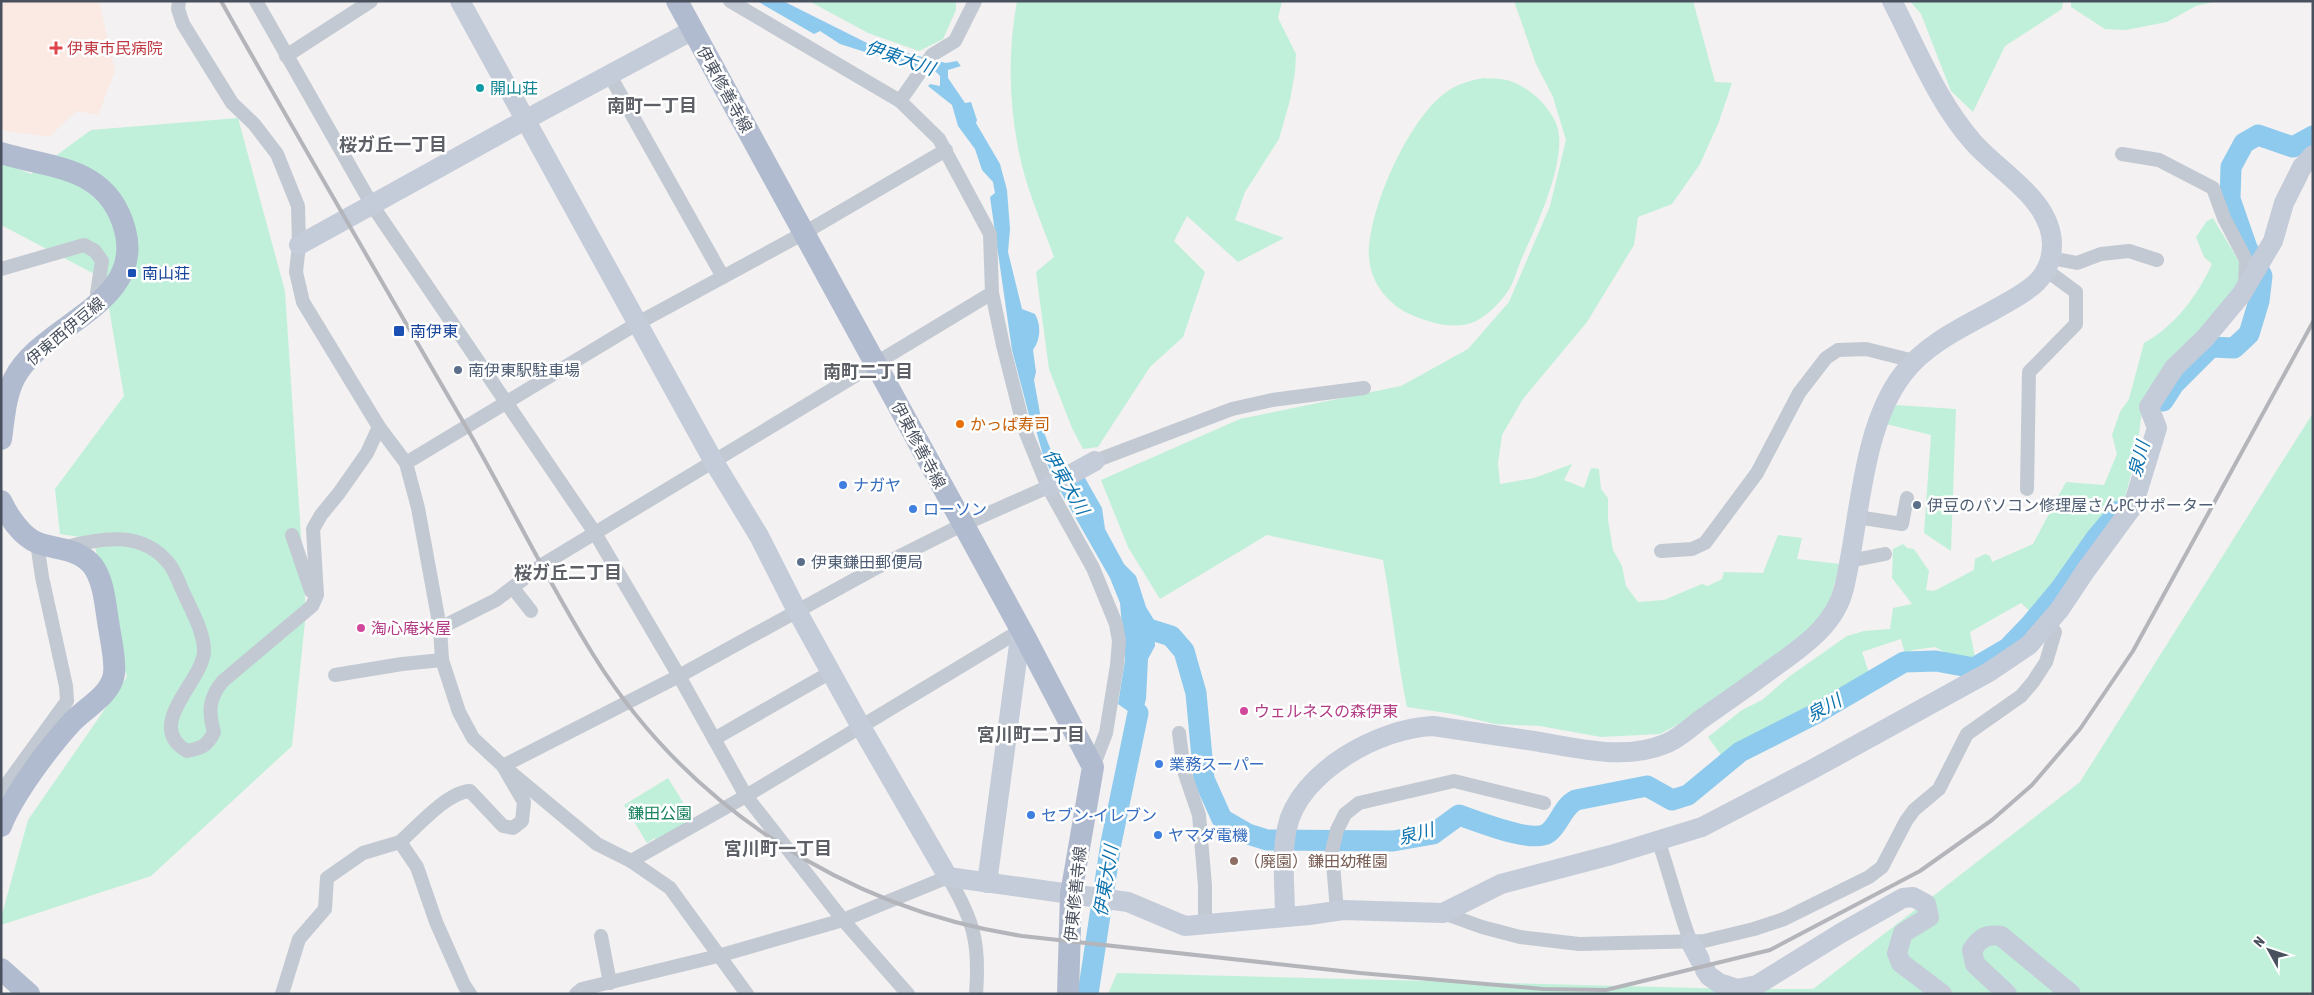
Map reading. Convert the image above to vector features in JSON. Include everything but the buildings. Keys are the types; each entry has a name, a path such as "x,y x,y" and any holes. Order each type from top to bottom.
{"main road":[{"name":"伊東修善寺線","path":"677,1 1021,630 1093,768 1068,994"},
{"name":"伊東西伊豆線","path":"1,153 74,171 97,186 116,207 127,240 126,263 114,288 102,301 34,353 23,366 9,392 1,439"},
{"path":"1,501 17,526 37,543 62,548 83,558 92,565 99,576 104,595 114,673 105,691 56,740 7,811 1,826"},
{"path":"1,969 29,994"}],"street":[{"path":"179,1 178,9 183,24 232,103 254,124 277,154 298,206 299,245 296,272 303,302 379,427 406,463 418,508 440,628 442,660 459,712 473,738 503,766 597,844 631,861 670,888 747,994"},
{"path":"256,1 372,205 504,402 595,533 679,676 746,796 843,920 908,994"},
{"path":"286,56 371,1"},
{"path":"460,1 714,462 759,536 797,611 860,725 966,907 975,935 977,964 976,994"},
{"path":"730,1 904,96 946,150 990,234 992,293 1024,428 1048,486 1093,568 1116,624 1118,641 1117,665 1106,732 1093,768"},
{"path":"904,96 932,55 955,41 976,1"},
{"path":"1286,916 1286,837 1292,812 1317,778 1336,763 1387,735 1413,726 1433,726 1599,751 1640,751 1667,743 1797,650 1835,614 1844,590 1875,434 1883,411 1902,374 1933,345 2019,295 2036,283 2049,264 2049,226 2043,214 2034,201 1975,144 1952,117 1932,84 1892,1"},
{"path":"299,245 609,74 693,30"},
{"path":"609,74 723,277"},
{"path":"406,463 504,402 638,323 804,233 946,150"},
{"path":"2122,154 2159,160 2213,188 2224,218 2254,275"},
{"path":"1443,912 1501,884 1611,855 1702,826 1811,770 1989,672 2029,645 2133,506 2157,428 2149,407 2174,368 2205,338 2254,275 2273,241 2284,202 2302,168 2313,155"},
{"path":"1,269 84,245 95,251 102,261 97,293 102,301"},
{"path":"2049,264 2077,263 2101,254 2129,251 2157,260"},
{"path":"2027,489 2029,372 2076,324 2076,292 2049,264"},
{"path":"440,628 496,600 542,566 595,533 992,293"},
{"path":"1661,551 1692,549 1705,543 1758,473 1799,392 1826,358 1838,350 1866,349 1914,362"},
{"path":"503,766 679,676 962,524 1048,486 1095,461 1232,409 1272,400 1364,388"},
{"path":"62,548 98,538 141,542 156,550 171,566 192,610 204,649 202,666 178,702 172,733 176,744 187,751 203,748 209,742 214,732 210,718 210,707 215,690 223,680 312,606 318,595 313,530 320,515 339,493 367,452 379,427"},
{"path":"1857,517 1902,524 1907,498"},
{"path":"292,536 311,585 312,606"},
{"path":"1,792 67,701 66,686 42,577 37,543"},
{"path":"1849,562 1885,554"},
{"path":"513,588 531,610"},
{"path":"576,994 582,990 718,956 843,920 948,877 1128,902 1185,926 1337,911 1443,912 1482,927 1520,937 1699,957 1718,939 1784,919 1869,877 1882,867 1906,821 1914,810 1939,789 1968,734 2021,696 2033,682 2046,662 2056,632 2047,623"},
{"path":"631,861 746,796 860,725 1021,630"},
{"path":"987,883 1021,630"},
{"path":"335,675 442,660"},
{"path":"714,739 831,672"},
{"path":"1179,733 1184,771 1199,815 1205,886 1204,924"},
{"path":"282,994 299,939 325,910 328,878 363,852 400,842 451,797 463,791 470,791 503,826 513,828 522,821 524,802 503,766"},
{"path":"1337,911 1332,851 1337,830 1345,814 1359,803 1454,782 1544,803"},
{"path":"1658,840 1670,874 1678,909 1709,976 1719,983 1737,989 1757,985 1841,933 1903,898 1913,897 1926,904 1929,917 1903,933 1897,953 1901,963 1942,994"},
{"path":"400,842 417,867 436,922 464,985 470,994"},
{"path":"2007,994 1974,964 1972,950 1978,941 1988,935 2001,936 2071,994"},
{"path":"601,936 610,983"}],"shaded area":[{"name":"伊東市民病院","path":"1,1 99,1 115,71 98,115 76,111 49,137 1,130"}],"green space":[{"path":"809,1 956,1 956,10 943,39 919,51 868,33"},
{"path":"1017,1 1282,1 1278,18 1296,54 1290,100 1279,139 1245,192 1235,220 1284,238 1238,262 1187,216 1174,241 1205,272 1183,337 1150,367 1098,447 1083,449 1072,428 1049,369 1036,272 1054,257 1025,177 1014,125 1011,63"},
{"path":"1514,1 1693,1 1715,82 1732,83 1718,124 1700,164 1672,204 1638,217 1634,245 1587,322 1523,399 1502,435 1498,463 1500,484 1534,478 1572,464 1564,480 1584,488 1591,468 1599,469 1601,489 1608,498 1608,520 1613,550 1622,566 1626,586 1638,602 1664,600 1702,584 1708,586 1722,579 1724,572 1763,573 1778,535 1802,538 1797,559 1840,564 1828,607 1794,645 1692,717 1660,734 1601,737 1540,726 1495,724 1453,714 1407,707 1383,560 1267,535 1160,599 1128,547 1101,480 1240,419 1401,386 1468,349 1509,302 1550,206 1566,140 1553,97 1536,64"},
{"path":"1910,1 2063,1 2062,9 2005,46 1973,112 1951,91 1921,14"},
{"path":"2071,1 2218,1 2196,6 2167,22 2126,30 2105,29 2071,7"},
{"path":"1483,78 1504,79 1517,84 1537,97 1553,116 1559,137 1555,173 1542,212 1514,280 1501,300 1484,316 1467,324 1451,325 1427,321 1396,306 1377,284 1370,266 1369,257 1370,238 1375,216 1392,168 1417,124 1431,106 1454,87"},
{"path":"238,118 285,291 306,612 292,746 151,876 1,925 1,918 28,820 127,677 93,539 60,534 55,489 124,396 104,279 1,225 1,162 31,174 91,130"},
{"path":"2213,218 2240,263 2242,276 2235,296 2142,411 2136,456 2125,497 2033,614 2021,603 1970,632 1975,657 1955,658 1935,647 1913,650 1905,654 1901,639 1862,652 1870,676 1790,721 1741,745 1724,759 1708,737 1742,710 1762,700 1790,676 1847,636 1864,631 1890,629 1893,608 1912,604 1892,578 1893,549 1903,544 1907,548 1914,549 1929,571 1926,590 1934,591 1974,570 1975,559 1985,554 1990,556 1992,562 2033,544 2066,482 2104,485 2117,454 2112,435 2120,412 2129,399 2144,343 2166,328 2175,319 2192,299 2206,276 2212,264 2204,257 2196,237 2207,221"},
{"path":"1896,405 1956,409 1951,551 1924,533 1931,435 1886,424"},
{"path":"2313,413 2313,994 1108,994 1117,973 1737,989 1813,989 2080,782"},
{"name":"鎌田公園","path":"668,778 697,825 661,847 655,838 647,843 624,805"}],"water":[{"path":"757,1 783,1 867,43 946,63 957,61 961,66 948,70 948,78 965,103 971,102 977,120 976,123 1000,164 1007,190 1010,229 1008,252 1022,309 1035,314 1038,323 1039,337 1033,350 1036,372 1034,380 1043,430 1050,448 1075,477 1085,478 1102,508 1105,529 1124,564 1136,576 1146,607 1154,620 1155,646 1148,659 1146,699 1139,725 1127,753 1132,714 1118,704 1125,660 1120,603 1110,578 1058,487 1043,455 1034,423 1029,415 1012,350 990,197 995,193 993,182 982,170 975,149 958,126 952,105 928,86 930,84 940,86 940,76 936,72 893,62 840,44 820,31 814,34"}],"waterway":[{"name":"泉川","path":"2163,401 2174,384 2211,347 2234,348 2249,334 2259,301 2262,276 2247,248 2230,199 2231,167 2244,143 2258,135 2293,147 2313,136"},
{"name":"泉川","path":"1139,626 1171,636 1184,651 1196,693 1204,779 1222,819 1248,834 1267,840 1393,841 1433,834 1459,815 1518,834 1541,836 1552,829 1567,807 1576,800 1647,786 1672,800 1688,795 1740,752 1817,713 1904,662 1936,661 1974,668 2008,648 2031,624 2061,588 2096,538 2119,511"},
{"name":"伊東大川","path":"1088,994 1111,843 1138,713"}],"railway":[{"path":"221,1 465,425 577,628 632,710 676,760 725,804 778,843 834,875 895,902 957,922 1022,936 1360,973 1543,989 1606,990 1770,950 1920,871 1992,820 2032,785 2080,729 2133,651 2313,322"}],"place":[{"name":"伊東市民病院","path":"56,48"},
{"name":"開山荘","path":"480,88"},
{"name":"南山荘","path":"132,273"},
{"name":"南伊東","path":"399,331"},
{"name":"南伊東駅駐車場","path":"458,370"},
{"name":"かっぱ寿司","path":"960,424"},
{"name":"ナガヤ","path":"843,485"},
{"name":"伊豆のパソコン修理屋さんPCサポーター","path":"1917,505"},
{"name":"ローソン","path":"913,509"},
{"name":"伊東鎌田郵便局","path":"801,562"},
{"name":"淘心庵米屋","path":"361,628"},
{"name":"ウェルネスの森伊東","path":"1244,711"},
{"name":"業務スーパー","path":"1159,764"},
{"name":"セブン-イレブン","path":"1031,815"},
{"name":"ヤマダ電機","path":"1158,835"},
{"name":"（廃園）鎌田幼稚園","path":"1234,861"}],"district":[{"name":"南町一丁目","path":"652,106"},
{"name":"桜ガ丘一丁目","path":"393,145"},
{"name":"南町二丁目","path":"868,372"},
{"name":"桜ガ丘二丁目","path":"568,573"},
{"name":"宮川町二丁目","path":"1031,735"},
{"name":"宮川町一丁目","path":"778,849"}]}
